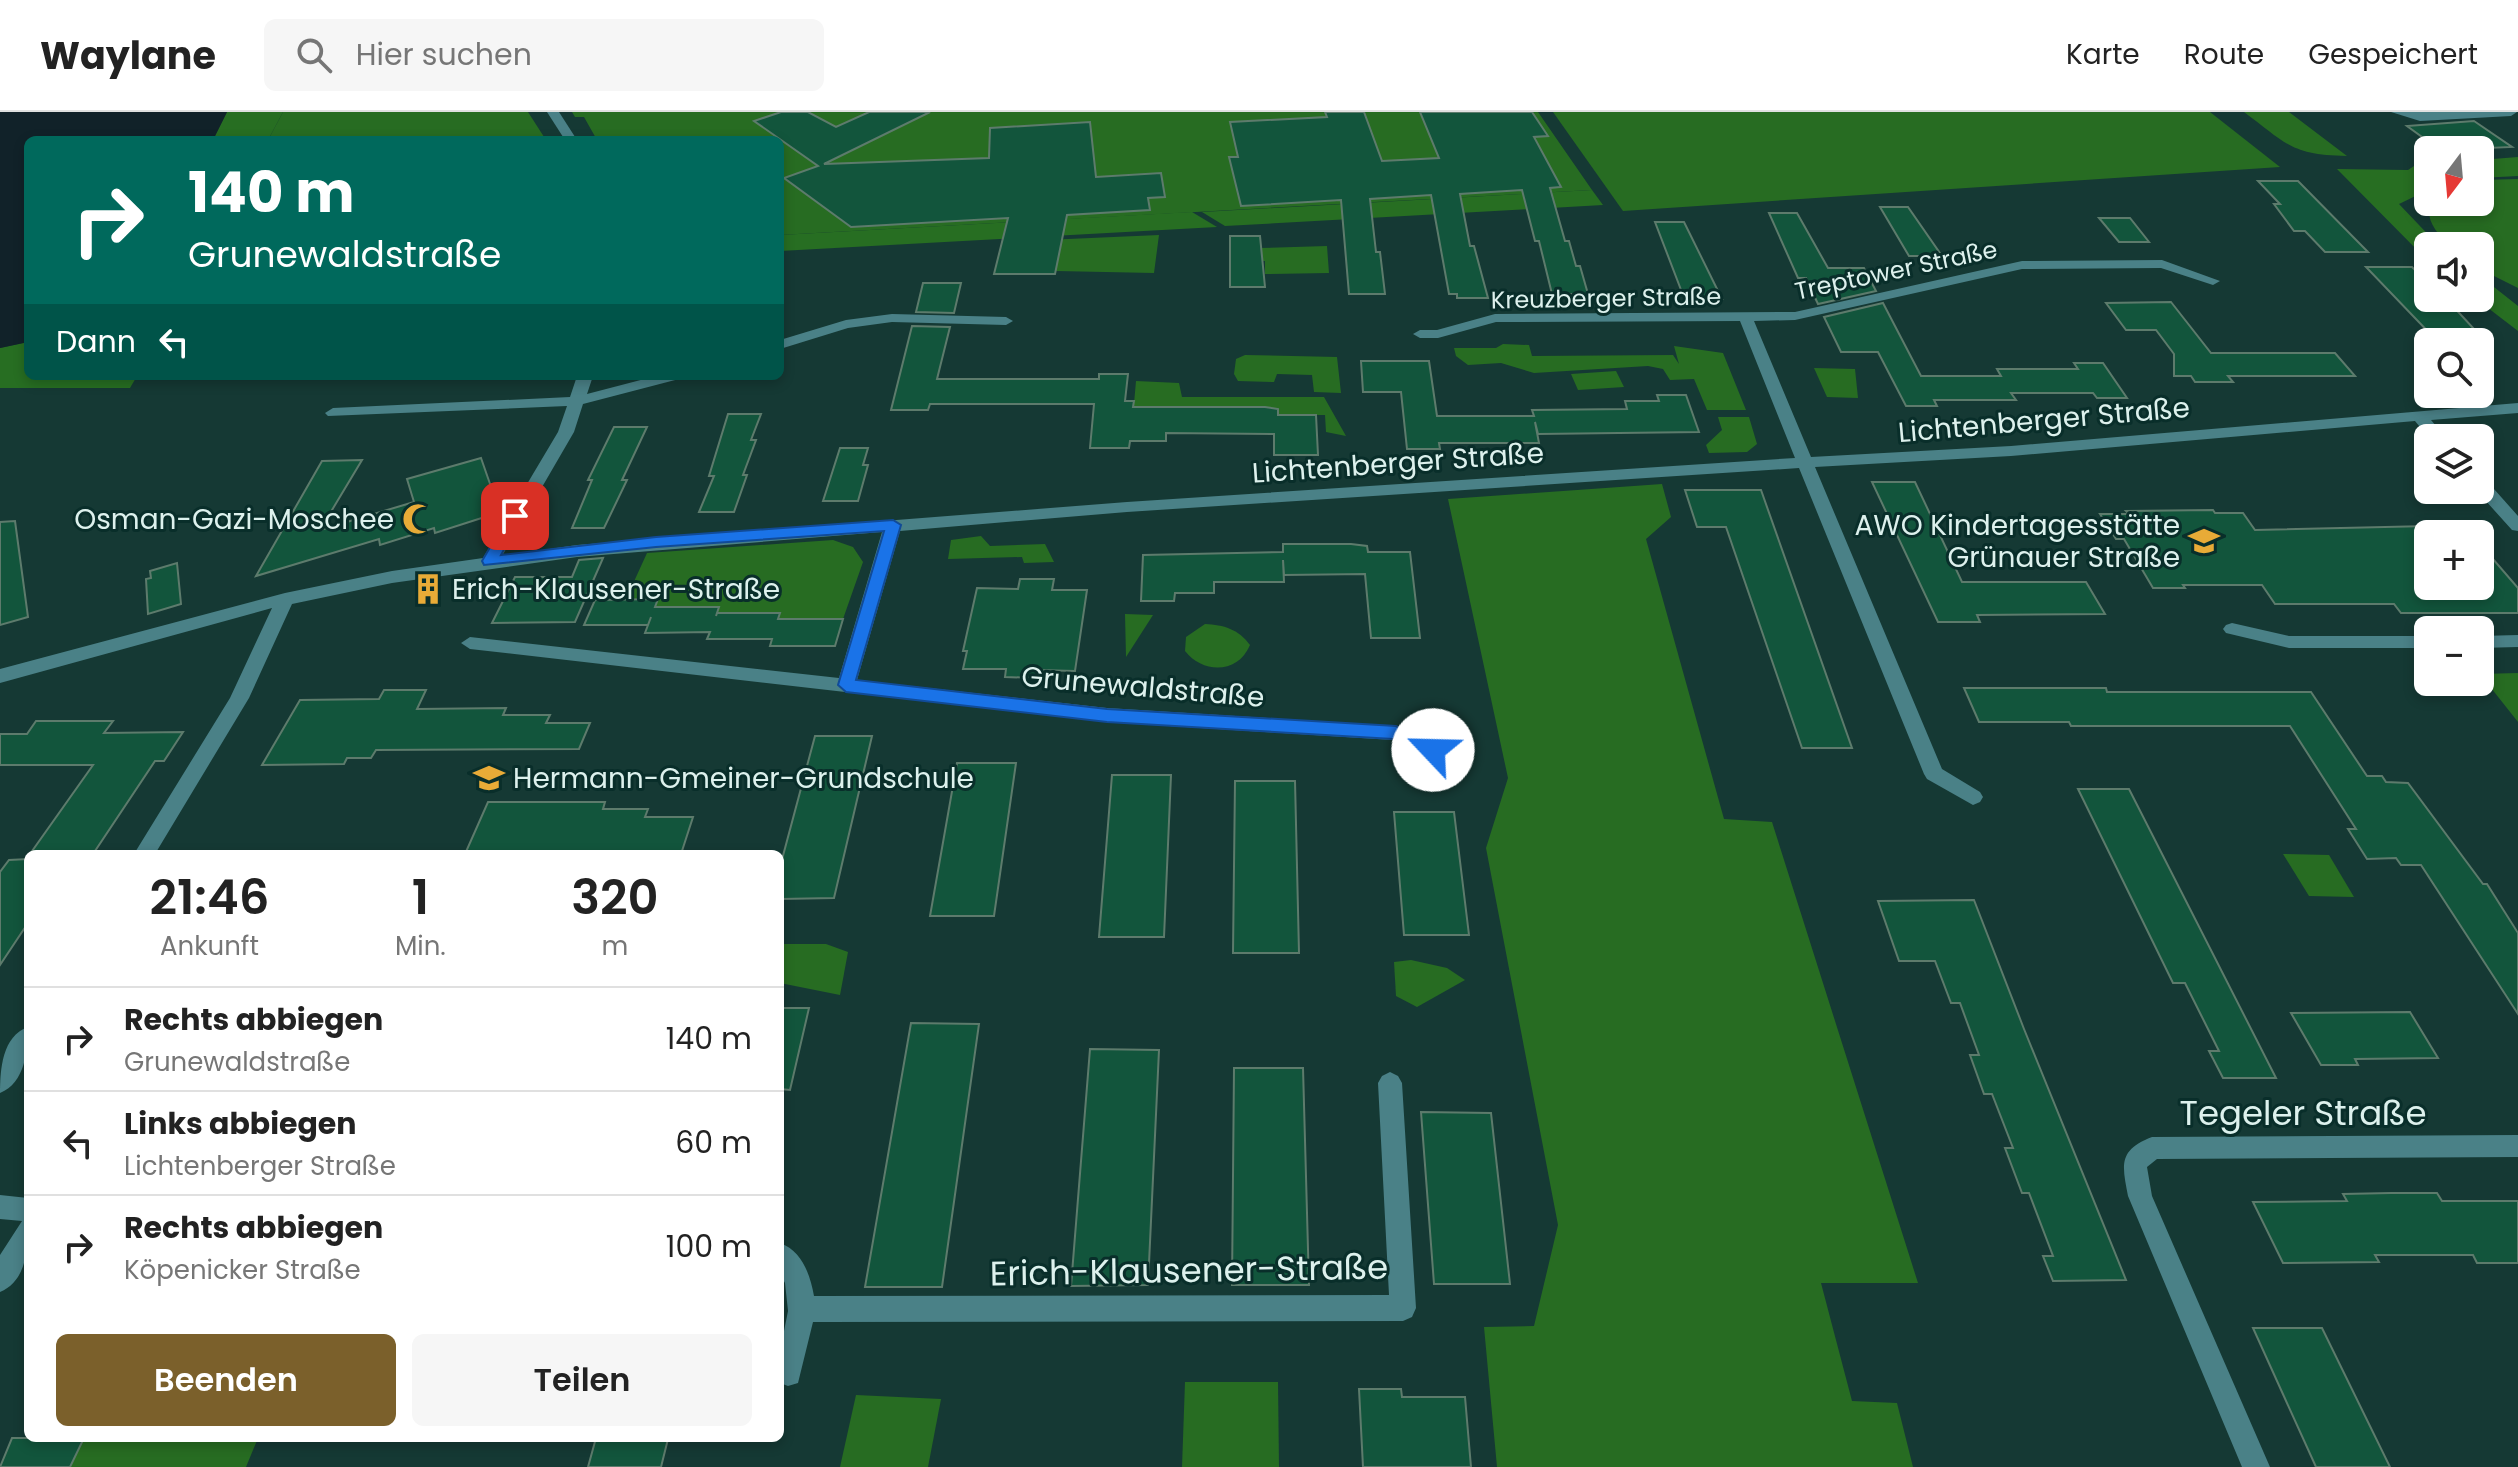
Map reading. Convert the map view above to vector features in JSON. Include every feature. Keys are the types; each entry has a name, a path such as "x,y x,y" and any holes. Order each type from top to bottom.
{"street":[{"path":"553,112 568,136"},
{"path":"2397,112 2420,117 2511,112"},
{"name":"Treptower Straße","path":"1745,317 1795,316 2022,265 2162,264 2213,281"},
{"path":"1745,317 1934,774 1973,797"},
{"name":"Kreuzberger Straße","path":"1420,334 1438,334 1495,318 1745,317"},
{"path":"784,344 846,324 892,318 1006,321"},
{"path":"490,561 566,432 584,380"},
{"path":"333,413 576,401 658,380"},
{"name":"Lichtenberger Straße","path":"0,676 285,599 490,561 656,542 1651,471 2011,451 2518,408"},
{"path":"2418,415 2426,424"},
{"path":"2494,499 2518,526"},
{"path":"846,685 893,525"},
{"path":"147,850 239,703 268,644 285,599"},
{"path":"2232,629 2289,642 2414,642"},
{"path":"2494,642 2518,641"},
{"name":"Grunewaldstraße","path":"470,643 1107,715 1396,733 1433,750"},
{"path":"0,1082 24,1043"},
{"name":"Erich-Klausener-Straße","path":"802,1309 1403,1308 1390,1083"},
{"name":"Tegeler Straße","path":"2256,1467 2140,1196 2134,1163 2152,1148 2518,1146"},
{"path":"0,1207 24,1210"},
{"path":"0,1279 24,1238"},
{"path":"784,1259 798,1275 802,1309 788,1373"}],"green space":[{"path":"227,112 283,112 270,136 215,136"},
{"path":"283,112 528,112 543,136 270,136"},
{"path":"572,112 1538,112 1592,190 784,235 784,136 595,136 584,117 575,117"},
{"path":"1553,112 2210,112 2280,167 1623,211"},
{"path":"2244,112 2289,112 2347,156 2313,153 2291,146"},
{"path":"2518,157 2518,176 2494,177 2494,159"},
{"path":"2414,166 2414,197 2399,204 2426,232 2414,232 2414,247 2337,169 2408,170"},
{"path":"2518,179 2518,288 2494,276 2494,232 2438,232 2429,216 2494,216 2494,180"},
{"path":"1592,190 1603,205 1225,226 1202,212"},
{"path":"1192,212 1217,227 784,251 784,235"},
{"path":"1159,235 1154,273 1056,271 1060,244 1045,240"},
{"path":"1327,246 1329,273 1265,274 1265,261 1261,261 1260,248"},
{"path":"2494,287 2518,306 2518,331 2493,312"},
{"path":"24,343 24,380 135,380 130,388 0,388 0,348"},
{"path":"1503,344 1529,345 1532,356 1673,355 1679,364 1674,346 1723,353 1746,410 1707,410 1694,379 1670,380 1663,369 1648,366 1534,373 1501,363 1468,365 1456,356 1454,348 1496,348"},
{"path":"1245,355 1337,357 1341,393 1314,392 1312,375 1277,374 1274,382 1238,381 1234,374 1236,359"},
{"path":"1814,368 1855,369 1858,398 1827,397"},
{"path":"1616,371 1624,387 1578,390 1571,374"},
{"path":"1136,381 1179,383 1182,397 1324,397 1346,436 1326,432 1325,415 1133,415"},
{"path":"1718,417 1749,417 1757,444 1747,452 1709,453 1706,445 1722,430"},
{"path":"1662,484 1671,517 1646,539 1724,819 1772,822 1918,1283 1821,1283 1852,1401 1897,1403 1913,1467 1497,1467 1484,1327 1534,1326 1558,1225 1486,848 1508,778 1448,499"},
{"path":"981,536 990,546 1045,544 1054,562 1024,563 1022,557 948,559 951,540"},
{"path":"833,540 853,547 863,562 843,619 778,619 780,613 717,613 718,607 655,607 658,599 626,599 647,553"},
{"path":"1125,614 1153,615 1126,657"},
{"path":"1205,624 1224,627 1241,635 1250,645 1244,655 1229,666 1220,668 1192,659 1185,651 1186,637"},
{"path":"2518,673 2518,722 2494,692 2494,674"},
{"path":"2283,854 2329,855 2354,897 2309,896"},
{"path":"784,944 826,944 848,952 840,995 784,984"},
{"path":"1411,960 1447,968 1465,980 1417,1007 1396,996 1394,962"},
{"path":"1185,1382 1278,1382 1279,1467 1182,1467"},
{"path":"856,1395 941,1399 928,1467 840,1467"},
{"path":"82,1442 256,1442 246,1467 70,1467"}],"water":[{"path":"0,112 227,112 215,136 24,136 24,343 0,348"}],"building":[{"path":"781,112 808,112 836,127 869,112 930,112 824,164 989,158 990,128 1090,122 1096,177 1161,173 1165,197 1148,198 1150,210 1067,215 1055,274 994,274 1008,218 851,227 784,178 818,166 784,142 784,136 775,136 754,121"},
{"path":"1325,112 1364,112 1382,161 1439,158 1420,112 1532,112 1548,136 1534,137 1561,187 1550,188 1565,241 1569,241 1576,266 1580,266 1588,294 1552,294 1522,190 1460,194 1470,246 1474,246 1488,298 1457,298 1457,294 1449,294 1431,195 1370,199 1385,294 1349,294 1341,200 1241,206 1229,157 1238,157 1230,122 1327,117"},
{"path":"2474,121 2512,147 2494,148 2494,136 2421,136 2407,126"},
{"path":"2258,181 2298,181 2368,252 2325,252 2305,231 2294,231 2274,204 2280,204"},
{"path":"1880,207 1908,207 1942,256 1909,256"},
{"path":"1769,213 1797,213 1828,268 1864,268 1876,291 1818,304 1806,278 1798,278"},
{"path":"2099,218 2130,218 2149,242 2119,242"},
{"path":"1655,222 1684,222 1722,299 1691,299 1690,295 1683,295"},
{"path":"1230,236 1260,236 1265,287 1230,287"},
{"path":"2366,267 2412,267 2414,312 2458,312 2473,328 2425,328"},
{"path":"923,283 961,283 954,313 916,312"},
{"path":"2171,302 2211,353 2335,353 2355,376 2228,376 2233,382 2195,382 2191,376 2174,376 2174,354 2156,330 2126,330 2106,303"},
{"path":"1883,303 1921,376 2001,376 1997,369 2078,369 2074,363 2103,363 2127,398 2097,398 2093,393 2011,393 2016,400 1934,400 1937,406 1906,406 1878,352 1841,352 1824,317"},
{"path":"912,326 950,327 937,379 1099,379 1099,374 1128,374 1125,401 1134,401 1133,407 1265,407 1278,409 1278,415 1316,415 1318,455 1274,455 1274,434 1166,433 1166,441 1130,441 1129,448 1090,448 1094,404 930,404 928,410 891,410"},
{"path":"1361,361 1429,361 1437,416 1534,416 1532,410 1627,409 1625,401 1659,401 1657,395 1686,395 1699,432 1538,434 1535,422 1539,443 1439,443 1440,449 1407,449 1401,392 1363,392"},
{"path":"728,414 761,414 751,440 756,440 743,475 747,475 734,512 699,512 714,476 709,476"},
{"path":"614,427 647,427 604,528 572,528 592,480 588,480"},
{"path":"840,448 868,448 863,465 868,465 858,501 823,501"},
{"name":"Osman-Gazi-Moschee","path":"481,458 497,504 489,506 491,515 435,533 434,528 380,545 379,539 256,576 322,461 362,460 320,530 414,502 407,479"},
{"path":"1872,482 1915,482 1962,582 2086,582 2105,614 1977,615 1980,622 1938,622"},
{"path":"1685,490 1761,490 1852,748 1802,748 1726,527 1697,527"},
{"path":"2213,510 2215,513 2243,513 2255,530 2414,526 2414,600 2494,600 2494,560 2518,588 2518,613 2401,613 2394,604 2275,604 2262,585 2153,588 2124,539 2116,539 2100,514 2129,514 2126,511"},
{"path":"15,521 28,617 0,625 0,522"},
{"path":"1283,544 1351,544 1367,546 1368,552 1410,552 1420,638 1371,638 1365,574 1284,575 1283,560 1284,582 1214,582 1214,593 1175,593 1174,601 1141,601 1143,555 1283,552"},
{"path":"603,558 575,622 492,623 515,577 572,577 579,560"},
{"path":"177,563 181,604 148,614 146,579 151,578 150,571"},
{"path":"1020,579 1054,579 1052,590 1087,590 1075,671 1038,670 1037,678 1005,677 1006,669 963,669 967,651 963,651 977,588 1018,589"},
{"path":"658,599 655,607 719,607 717,613 780,613 778,619 843,619 835,646 770,646 772,639 707,639 710,632 645,633 648,625 584,625 595,600"},
{"path":"1964,688 2311,692 2367,776 2382,776 2386,782 2408,783 2483,884 2487,884 2518,933 2518,1014 2421,865 2401,865 2396,858 2367,859 2348,829 2356,829 2290,726 2071,726 2069,722 1979,722"},
{"path":"384,690 426,690 417,709 506,708 503,715 550,715 546,723 590,723 579,749 376,750 371,758 347,758 344,764 262,765 300,700 379,699"},
{"path":"36,721 113,721 104,733 183,732 164,761 155,761 96,850 33,850 93,765 0,765 0,734 27,734"},
{"path":"815,736 872,736 834,898 784,899 784,852"},
{"path":"957,763 1016,763 994,916 930,916"},
{"path":"1112,775 1171,775 1164,937 1099,937"},
{"path":"1235,781 1295,781 1299,953 1233,953"},
{"path":"2078,789 2129,789 2276,1078 2223,1078 2209,1051 2219,1051 2185,983 2173,983"},
{"path":"488,802 605,802 603,809 648,809 645,817 693,817 682,850 467,850"},
{"path":"1394,812 1454,812 1469,935 1404,935"},
{"path":"24,859 24,929 0,965 0,872 9,860"},
{"path":"1974,900 2126,1280 2053,1281 2043,1256 2053,1256 2029,1193 2022,1193 2005,1148 2013,1148 1992,1094 1984,1094 1970,1055 1979,1055 1960,1003 1951,1003 1935,961 1899,961 1878,901"},
{"path":"784,1008 809,1008 790,1090 784,1089"},
{"path":"2410,1012 2438,1058 2355,1059 2358,1065 2321,1065 2291,1013"},
{"path":"911,1023 979,1024 942,1287 865,1287"},
{"path":"1090,1049 1159,1050 1148,1285 1071,1286"},
{"path":"1234,1068 1303,1068 1309,1285 1232,1285"},
{"path":"1421,1112 1491,1113 1510,1284 1434,1284"},
{"path":"2437,1193 2442,1201 2518,1201 2518,1263 2477,1263 2473,1255 2375,1255 2379,1262 2283,1263 2253,1202 2347,1201 2343,1194"},
{"path":"2253,1328 2322,1328 2390,1467 2316,1467"},
{"path":"1359,1389 1401,1389 1402,1397 1465,1397 1471,1467 1363,1467"},
{"path":"12,1438 24,1438 24,1442 82,1442 70,1467 0,1467"},
{"path":"595,1442 667,1442 661,1467 588,1467"}],"place":[{"name":"Osman-Gazi-Moschee","path":"418,519"},
{"name":"AWO Kindertagesstätte Grünauer Straße","path":"2204,541"},
{"name":"Erich-Klausener-Straße","path":"428,589"},
{"name":"Hermann-Gmeiner-Grundschule","path":"489,778"}],"route":[{"path":"515,516 490,561 656,542 893,525 846,685 1107,715 1396,733 1433,750"}]}
